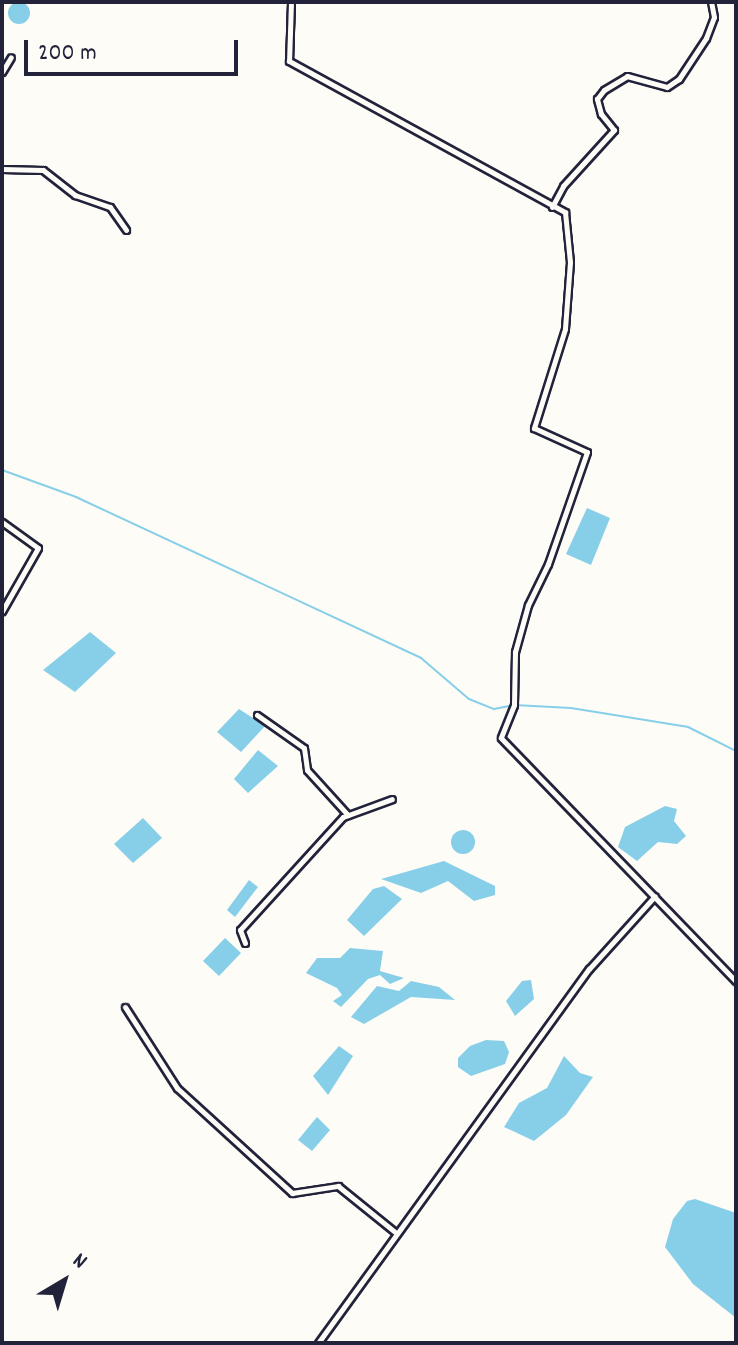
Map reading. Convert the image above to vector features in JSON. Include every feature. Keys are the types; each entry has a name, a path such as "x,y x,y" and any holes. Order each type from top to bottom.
{"street":[{"path":"291,2 289,61 565,212 569,232 565,329 534,428 587,452 548,564 528,605 515,652 514,705 501,738 736,981"},
{"path":"552,207 563,186 614,130 601,114 597,99 604,90 627,76 667,87 679,79 706,38 714,17 711,2"},
{"path":"2,72 11,57"},
{"path":"2,169 43,170 75,195 110,207 126,230"},
{"path":"2,522 38,548 2,611"},
{"path":"257,715 304,748 307,770 348,815"},
{"path":"245,943 240,930 307,853 348,815 392,799"},
{"path":"318,1343 395,1232 454,1161 589,969 655,896"},
{"path":"125,1007 177,1088 292,1193 338,1186 395,1232"}],"water":[{"path":"19,2 27,5 30,13 27,21 19,24 11,21 8,13 11,5"},
{"path":"587,508 610,518 591,565 566,554"},
{"path":"90,632 116,653 75,692 43,670"},
{"path":"239,709 265,726 241,752 217,732"},
{"path":"258,750 278,766 248,793 234,779"},
{"path":"665,806 677,809 674,821 686,836 677,844 658,842 637,861 618,847 625,827"},
{"path":"143,818 162,838 133,863 114,844"},
{"path":"463,830 474,837 475,842 468,853 463,854 452,847 451,842 458,831"},
{"path":"444,861 495,886 495,895 474,901 448,881 421,893 381,879"},
{"path":"249,880 258,887 235,917 227,910"},
{"path":"384,886 402,899 364,936 347,920 373,889"},
{"path":"225,938 241,953 219,976 203,961"},
{"path":"350,948 383,951 380,971 404,978 390,984 380,975 368,979 341,1007 333,1001 342,995 337,988 306,973 317,958 340,958"},
{"path":"531,980 534,999 515,1016 506,1001 522,981"},
{"path":"411,981 439,987 455,1000 411,997 364,1024 351,1017 377,986 399,991"},
{"path":"486,1040 504,1041 509,1052 505,1064 471,1076 458,1067 458,1058 470,1046"},
{"path":"339,1046 353,1056 328,1095 313,1076"},
{"path":"564,1056 580,1073 593,1077 566,1115 534,1141 504,1127 519,1103 547,1088"},
{"path":"317,1117 330,1130 312,1151 298,1140"},
{"path":"695,1199 736,1213 736,1318 693,1284 665,1247 673,1219 687,1201"}],"waterway":[{"path":"2,470 76,497 421,658 469,699 494,709 514,705 571,708 688,727 736,751"}]}
